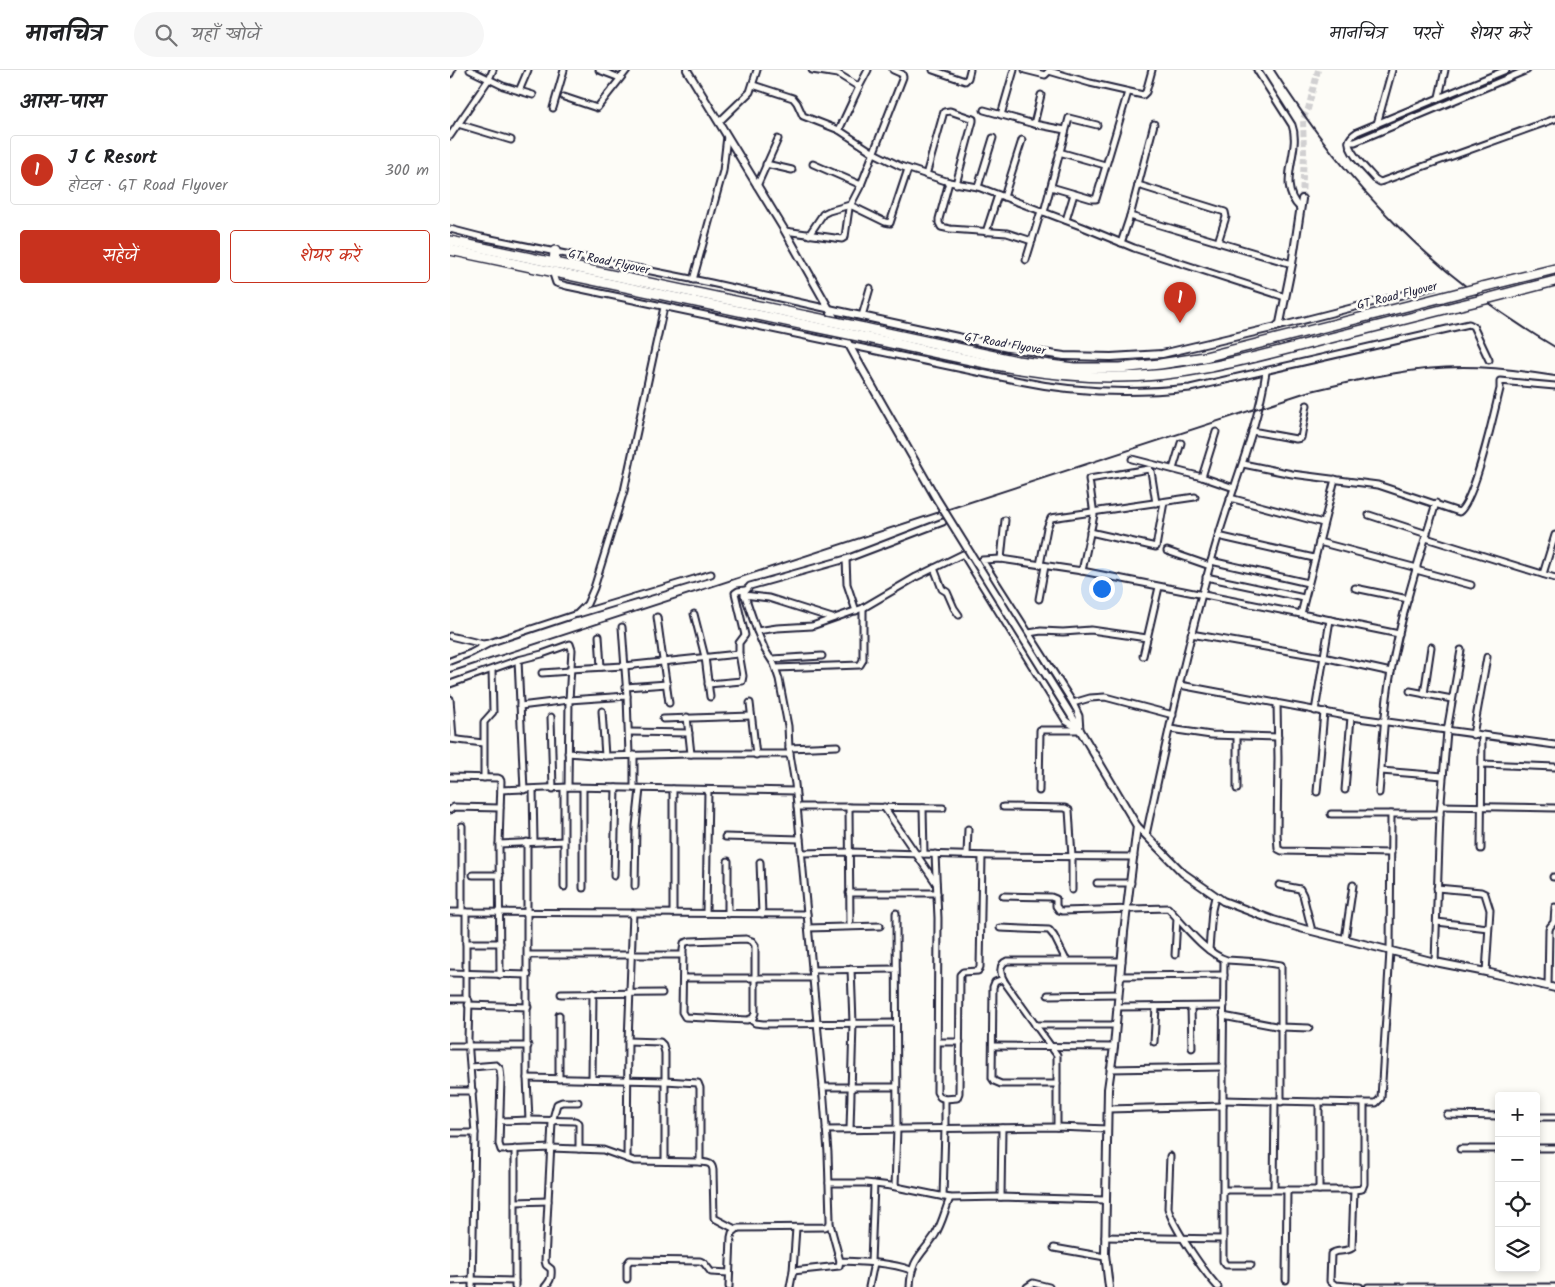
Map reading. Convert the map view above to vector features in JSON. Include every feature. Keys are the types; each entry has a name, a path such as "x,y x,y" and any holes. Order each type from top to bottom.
{"highway":[{"name":"GT Road Flyover","path":"450,241 553,267 864,332 1017,361 1074,368 1119,368 1205,357 1555,269"},
{"name":"GT Road Flyover","path":"450,250 553,267"},
{"path":"553,267 555,251"},
{"name":"GT Road Flyover","path":"864,332 1014,369 1073,376 1162,375 1257,357 1555,281"}],"street":[{"path":"450,74 452,70"},
{"path":"470,70 503,86 533,95"},
{"path":"450,136 489,79 493,70"},
{"path":"519,91 528,70"},
{"path":"553,108 564,71 557,70"},
{"path":"599,70 620,78"},
{"path":"564,97 597,108 627,70"},
{"path":"687,70 785,231 951,523 1072,715 1138,826 1146,835 1183,873 1215,897 1228,904 1312,931 1436,962 1555,988"},
{"path":"719,122 748,94 753,85 757,70"},
{"path":"812,70 838,74 859,87"},
{"path":"840,130 868,70"},
{"path":"785,231 842,239 845,237 850,205 861,185 903,77 902,74 894,70"},
{"path":"933,70 965,81 970,70"},
{"path":"1001,114 1014,70"},
{"path":"1025,70 1045,75 1049,71 1140,95 1144,94 1152,70"},
{"path":"1257,70 1294,131 1294,143 1289,170 1293,199 1300,208"},
{"path":"1377,124 1392,70"},
{"path":"1439,97 1446,70"},
{"path":"1506,70 1357,132 1349,142 1352,152 1375,179 1380,182 1555,119"},
{"path":"1349,142 1355,142 1527,70"},
{"path":"753,85 793,98 803,116 840,130 894,164 956,184 978,187 1066,220 1120,243 1200,271 1285,297"},
{"path":"1051,187 1092,199 1096,198 1128,92"},
{"path":"1034,124 1041,95"},
{"path":"984,110 1034,124 1065,130"},
{"path":"926,175 944,112 950,111 973,119 956,184"},
{"path":"1026,260 1051,187 1068,120 1070,118 1097,125"},
{"path":"458,124 511,140"},
{"path":"1120,243 1130,216 1154,124"},
{"path":"693,280 724,171 727,136"},
{"path":"978,187 993,138"},
{"path":"757,186 778,139"},
{"path":"1004,198 1022,140"},
{"path":"1059,152 1105,165"},
{"path":"766,164 792,170"},
{"path":"813,164 861,185"},
{"path":"809,235 823,214 850,205 890,223 908,169"},
{"path":"949,182 939,218 941,227 1011,234 1032,241"},
{"path":"1138,185 1225,212 1226,217 1218,242"},
{"path":"1066,220 1074,194"},
{"path":"986,232 998,195"},
{"path":"1276,327 1281,318 1292,264 1302,199"},
{"path":"1130,216 1292,264"},
{"path":"450,229 1008,348 1064,356 1111,357 1162,354 1433,287"},
{"path":"553,267 556,283 1043,386 1082,390 1120,392 1190,388 1470,324 1473,326 1489,360"},
{"path":"862,316 870,288"},
{"path":"577,614 587,604 594,588 624,491 664,307"},
{"path":"1146,835 1206,577 1262,397 1266,372"},
{"path":"1242,464 1292,474 1378,485 1436,503 1457,512 1462,510 1481,464 1500,389 1500,381 1555,386"},
{"path":"1252,431 1296,439 1301,438 1307,405"},
{"path":"1202,477 1216,432"},
{"path":"1173,469 1181,443"},
{"path":"1132,459 1202,477 1234,488"},
{"path":"1082,571 1094,511 1089,479 1149,469 1152,471 1156,503"},
{"path":"1301,614 1335,479"},
{"path":"1039,599 1050,518 1195,497"},
{"path":"1230,498 1323,523"},
{"path":"1090,532 1156,547 1164,502"},
{"path":"1379,793 1384,722 1391,672 1408,599 1436,503"},
{"path":"1369,515 1426,536 1555,578"},
{"path":"1002,559 1005,520"},
{"path":"745,592 750,586 846,558 943,522"},
{"path":"1218,536 1314,558"},
{"path":"1543,574 1555,537"},
{"path":"1318,542 1471,586"},
{"path":"1166,551 1210,563 1308,583"},
{"path":"757,630 806,627 856,611 963,554 1066,721 1080,730"},
{"path":"846,558 848,589 856,611"},
{"path":"1080,730 1079,716 1073,703 982,560 1002,559 1082,571 1399,634"},
{"path":"934,568 942,589 947,592 959,615"},
{"path":"450,661 490,643 577,614 711,574"},
{"path":"1206,577 1304,598"},
{"path":"1143,656 1159,587"},
{"path":"1355,588 1408,599"},
{"path":"708,684 742,680 739,643 746,635 735,594 738,591 769,598 833,618"},
{"path":"745,592 765,650 776,668 788,726 823,1087 830,1224 840,1261 837,1267 793,1271"},
{"path":"776,668 860,665 863,660 863,608"},
{"path":"694,614 705,657 710,697"},
{"path":"657,617 669,703"},
{"path":"1315,711 1330,620"},
{"path":"622,627 629,732 637,788 635,886"},
{"path":"1029,633 1091,630 1147,638"},
{"path":"1192,634 1323,657 1391,672"},
{"path":"450,636 483,644 490,643"},
{"path":"598,636 601,667"},
{"path":"450,684 570,644 572,650 568,700 564,886"},
{"path":"1424,694 1431,647"},
{"path":"1436,962 1440,814 1447,731 1460,650"},
{"path":"542,673 735,655 739,653"},
{"path":"772,659 822,656"},
{"path":"1473,734 1486,657"},
{"path":"518,660 524,790"},
{"path":"484,778 484,722 494,712 492,670"},
{"path":"626,687 666,684"},
{"path":"1180,685 1351,717 1555,745"},
{"path":"1410,691 1452,699"},
{"path":"520,706 568,700 627,696"},
{"path":"1073,703 1090,698 1105,697 1173,715"},
{"path":"450,699 451,739 483,743"},
{"path":"750,703 756,755"},
{"path":"1277,704 1278,849 1282,851 1391,853"},
{"path":"602,711 605,756"},
{"path":"1317,792 1324,712"},
{"path":"663,718 751,716"},
{"path":"551,717 553,789"},
{"path":"687,717 692,754"},
{"path":"1346,790 1351,717"},
{"path":"1170,729 1205,734 1278,737"},
{"path":"1039,791 1040,730 1080,730"},
{"path":"629,732 689,733"},
{"path":"1237,736 1237,789"},
{"path":"1481,849 1482,736"},
{"path":"789,748 837,746"},
{"path":"568,753 605,756 790,754"},
{"path":"1483,764 1555,767"},
{"path":"1381,771 1443,776"},
{"path":"450,777 500,779 500,974"},
{"path":"584,788 584,888"},
{"path":"614,876 616,788"},
{"path":"501,790 637,788 795,791"},
{"path":"673,789 673,914"},
{"path":"529,1120 527,1078 528,912 533,790"},
{"path":"706,913 708,790"},
{"path":"797,808 849,806 943,808"},
{"path":"849,806 850,926"},
{"path":"1003,806 1067,808 1070,812 1072,890"},
{"path":"1441,806 1555,808"},
{"path":"450,810 454,807 500,808"},
{"path":"884,807 936,883"},
{"path":"923,808 924,854"},
{"path":"1331,814 1440,814"},
{"path":"1108,1109 1223,1103 1376,1103 1380,1100 1382,1096 1390,951 1391,814"},
{"path":"462,826 466,999 468,1000 475,1133 472,1287"},
{"path":"1109,1287 1105,1257 1106,1129 1110,1069 1138,826"},
{"path":"967,855 968,829"},
{"path":"725,837 800,839"},
{"path":"499,844 564,841"},
{"path":"801,852 1134,857"},
{"path":"935,854 937,893 937,1092 944,1099 958,1096 960,974 978,971 980,967 982,856"},
{"path":"728,861 728,914"},
{"path":"760,862 762,914"},
{"path":"473,875 500,875"},
{"path":"1097,883 1131,883"},
{"path":"1346,939 1353,885"},
{"path":"1279,886 1300,889 1312,931"},
{"path":"1437,888 1484,893 1489,904 1486,972"},
{"path":"849,893 937,893"},
{"path":"1003,896 1051,896 1056,899 1056,906 1062,911 1168,908 1209,950 1224,960 1260,962 1282,966 1281,1102"},
{"path":"1209,950 1212,910 1215,897"},
{"path":"1548,986 1549,930 1554,922 1555,907"},
{"path":"450,912 807,914"},
{"path":"627,1159 628,1041 633,913"},
{"path":"895,1186 896,913"},
{"path":"1175,955 1177,918"},
{"path":"1437,922 1488,928"},
{"path":"808,928 880,926"},
{"path":"1000,928 1049,930 1066,960"},
{"path":"751,1020 755,1012 755,945 752,941 686,941 683,946 682,1012 685,1017 751,1020 757,1024 817,1022 896,1023"},
{"path":"466,943 500,943"},
{"path":"528,955 683,955"},
{"path":"1057,1127 1058,1055 1003,980 1002,963 1007,961 1066,960 1122,961"},
{"path":"1224,960 1223,1261 1224,1264 1251,1265"},
{"path":"850,1129 853,1022 851,969"},
{"path":"812,970 896,969"},
{"path":"450,974 528,974"},
{"path":"1120,976 1224,975"},
{"path":"683,978 812,978"},
{"path":"1003,980 995,982 993,987 992,1078 997,1084 1057,1084"},
{"path":"592,1079 593,993"},
{"path":"561,994 662,993"},
{"path":"1048,995 1118,994"},
{"path":"450,999 466,999"},
{"path":"468,1005 528,1007"},
{"path":"1117,1007 1224,1006"},
{"path":"1154,1042 1156,1007"},
{"path":"1191,1007 1192,1048"},
{"path":"559,1015 559,1079"},
{"path":"1223,1016 1281,1027 1309,1028"},
{"path":"1035,1025 1116,1024"},
{"path":"628,1041 654,1041 662,1043 665,1053 665,1161"},
{"path":"938,1042 960,1042"},
{"path":"450,1046 528,1046"},
{"path":"993,1046 1114,1047"},
{"path":"471,1067 496,1066 500,1069 500,1149 579,1149 607,1151 627,1159 639,1161 710,1163 712,1166 714,1218 735,1230"},
{"path":"1110,1069 1223,1067"},
{"path":"527,1078 696,1083 700,1085 700,1162"},
{"path":"823,1087 896,1087"},
{"path":"450,1091 473,1091"},
{"path":"943,1197 944,1099"},
{"path":"545,1287 550,1283 551,1278 551,1269 546,1265 545,1261 555,1108 559,1102 578,1102"},
{"path":"1274,1190 1275,1102"},
{"path":"1319,1102 1319,1190"},
{"path":"1224,1190 1354,1190 1363,1188 1364,1103"},
{"path":"1447,1115 1495,1116"},
{"path":"1540,1117 1555,1117"},
{"path":"500,1121 575,1121 579,1123 579,1149"},
{"path":"826,1130 1057,1127 1106,1129"},
{"path":"1001,1197 1002,1128"},
{"path":"450,1132 475,1133"},
{"path":"1460,1149 1495,1148"},
{"path":"1540,1148 1555,1148"},
{"path":"450,1281 472,1280 515,1284 515,1150"},
{"path":"1170,1156 1168,1208 1172,1219 1218,1287"},
{"path":"829,1184 895,1186 950,1198 1001,1197 1106,1200"},
{"path":"869,1287 873,1262 874,1184"},
{"path":"1286,1280 1287,1190"},
{"path":"1354,1190 1352,1248 1331,1254 1330,1281 1335,1285 1360,1287"},
{"path":"910,1287 911,1270 919,1255 940,1227 950,1198"},
{"path":"516,1202 548,1201"},
{"path":"729,1287 731,1237 735,1230 742,1227 825,1227 830,1224"},
{"path":"790,1287 796,1228"},
{"path":"1105,1237 1222,1239"},
{"path":"1054,1248 1105,1257"},
{"path":"627,1280 627,1264 630,1260 700,1261 704,1263 710,1272 729,1274"},
{"path":"840,1261 892,1264 911,1270"},
{"path":"1027,1287 1033,1284 1049,1287"},
{"path":"1368,1287 1555,1286"}],"tunnel":[{"path":"1302,199 1303,119 1308,109 1318,70"}],"railway":[{"path":"1274,70 1332,152 1397,226 1471,290 1512,320 1555,347"},
{"path":"450,672 1307,392 1384,375 1423,369 1474,367 1555,376"}],"place":[{"name":"J C Resort","path":"1180,323"}]}
